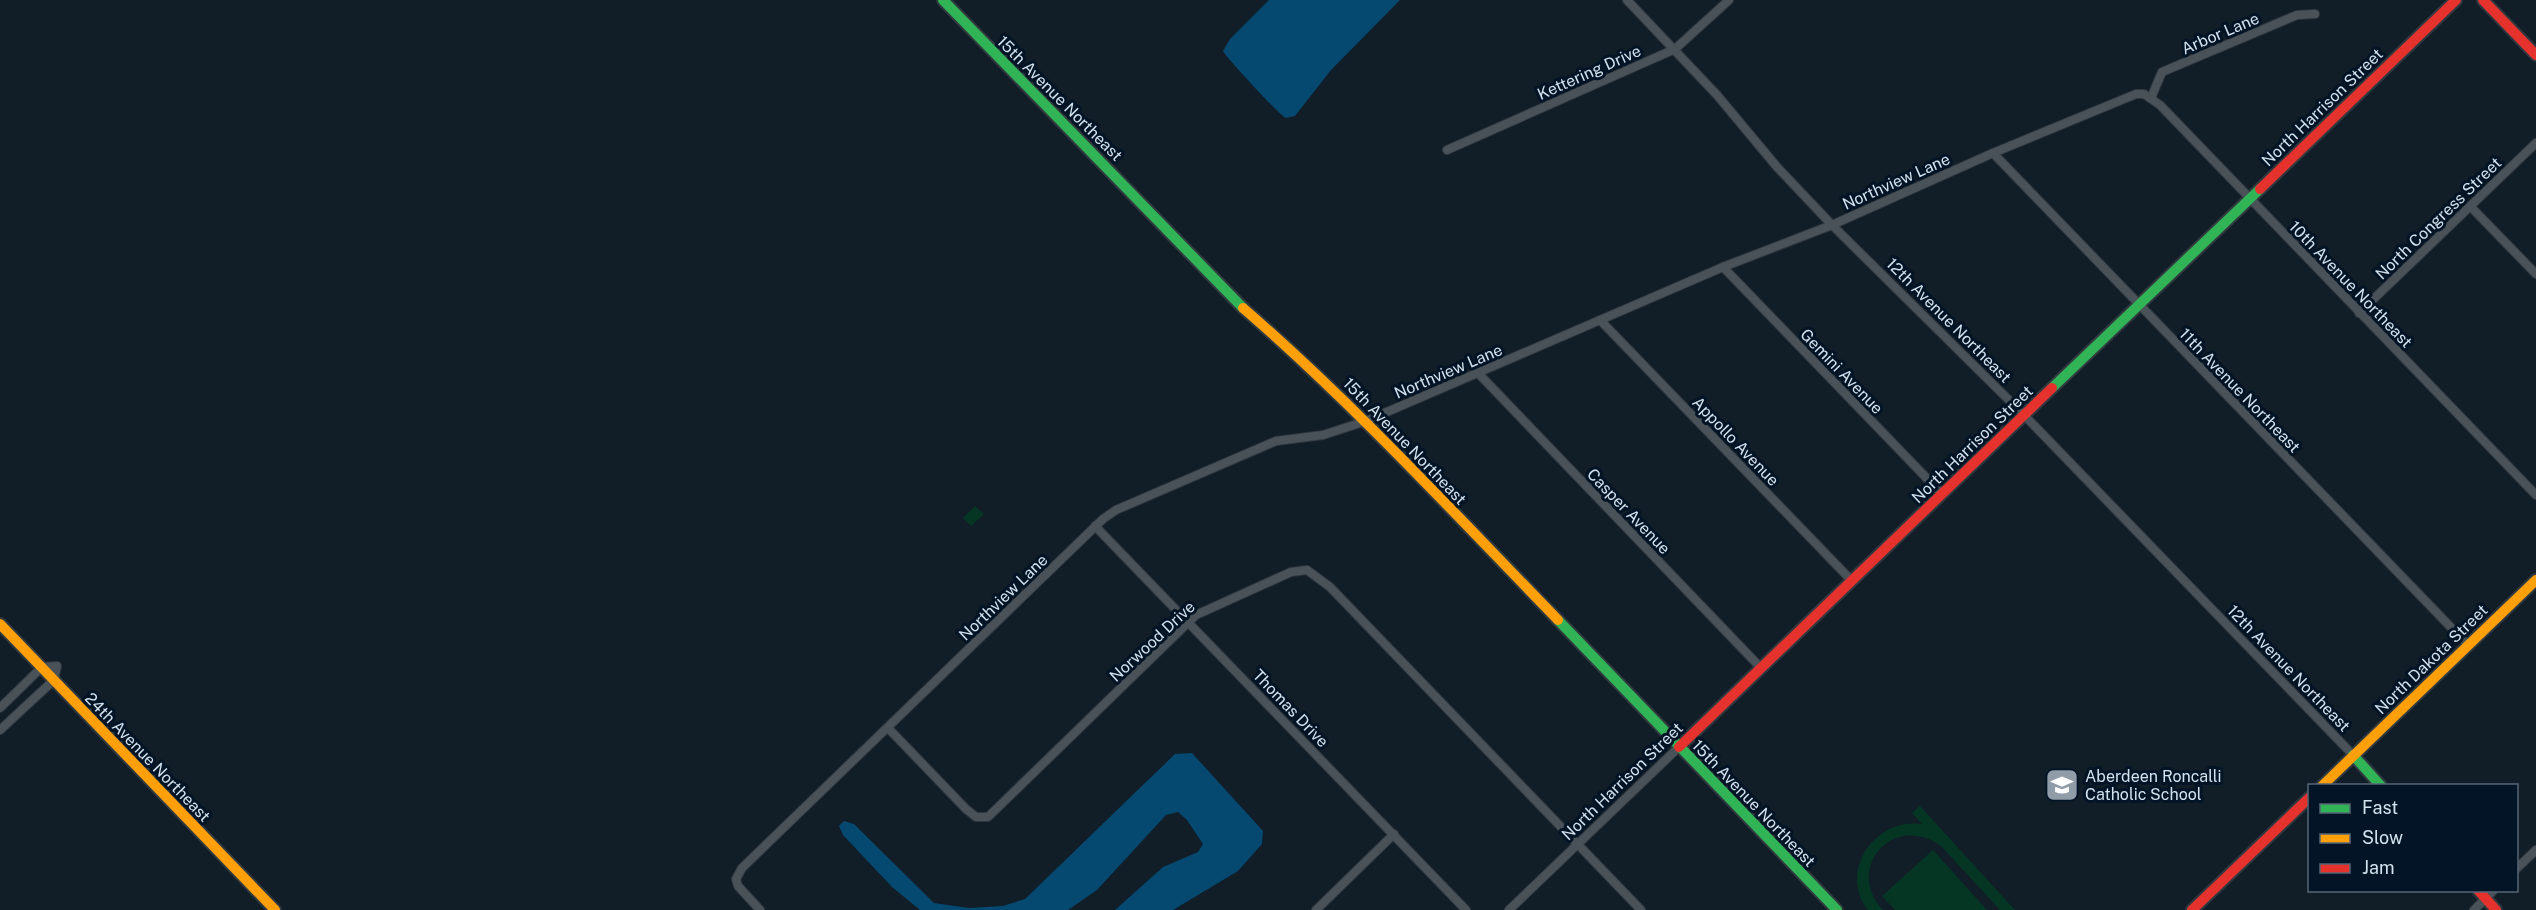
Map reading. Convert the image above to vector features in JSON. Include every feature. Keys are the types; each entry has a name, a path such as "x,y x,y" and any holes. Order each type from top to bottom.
{"street":[{"name":"15th Avenue Northeast","path":"943,0 1234,300 1310,366 1366,421 1837,910"},
{"name":"12th Avenue Northeast","path":"1627,0 1675,49 1777,167 1832,225 2024,415 2379,784"},
{"name":"Kettering Drive","path":"1447,150 1675,49 1729,0"},
{"name":"North Harrison Street","path":"1509,910 2456,0"},
{"path":"2483,0 2536,55"},
{"name":"Arbor Lane","path":"2147,96 2162,72 2297,15 2315,14"},
{"name":"Northview Lane","path":"760,910 738,886 736,879 742,868 1095,526 1116,510 1276,441 1323,435 1366,421 1723,267 1832,225 2122,98 2147,96"},
{"name":"10th Avenue Northeast","path":"2147,96 2250,198 2536,495"},
{"name":"North Congress Street","path":"2360,313 2536,143"},
{"name":"11th Avenue Northeast","path":"1993,153 2468,645"},
{"path":"2470,206 2536,274"},
{"name":"Gemini Avenue","path":"1723,267 1942,494"},
{"name":"Appollo Avenue","path":"1600,320 1852,580"},
{"name":"Casper Avenue","path":"1478,373 1761,668"},
{"name":"Thomas Drive","path":"1095,526 1466,910"},
{"name":"Norwood Drive","path":"888,728 966,809 976,817 988,817 1188,622 1204,610 1291,572 1300,570 1313,572 1641,910"},
{"name":"North Dakota Street","path":"2324,784 2536,580"},
{"name":"24th Avenue Northeast","path":"0,624 275,910"},
{"path":"0,708 42,667"},
{"path":"0,730 54,680"},
{"path":"2192,910 2308,799"},
{"path":"1316,910 1394,834"},
{"path":"2518,868 2536,850"},
{"path":"2474,910 2482,895 2496,910"}],"green space":[{"path":"975,506 984,514 971,526 963,518"},
{"path":"1920,806 2015,910 2000,910 1941,846 1923,837 1907,836 1892,840 1880,849 1872,862 1869,877 1872,894 1883,910 1868,910 1860,895 1857,879 1866,850 1876,838 1890,829 1905,824 1922,824 1912,813"},
{"path":"1933,850 1987,910 1895,910 1882,896"}],"water":[{"path":"1269,0 1400,0 1331,70 1295,116 1286,118 1253,86 1223,51 1230,39"},
{"path":"1192,753 1263,831 1262,844 1238,871 1173,910 1115,910 1163,867 1198,852 1203,844 1187,820 1178,812 1166,815 1097,890 1068,910 920,910 892,887 843,835 839,826 844,821 854,824 934,903 969,908 1003,906 1025,899 1175,754"}],"traffic: fast":[{"path":"943,0 1243,308"},
{"path":"2052,388 2260,189"},
{"path":"1558,620 1837,910"},
{"path":"2353,755 2379,784"}],"traffic: slow":[{"path":"1243,308 1365,421 1558,620"},
{"path":"2324,784 2536,580"},
{"path":"0,624 275,910"}],"traffic: jam":[{"path":"2260,189 2456,0"},
{"path":"2483,0 2536,55"},
{"path":"1679,747 2052,388"},
{"path":"2192,910 2308,799"},
{"path":"2480,892 2496,910"}],"place":[{"name":"Aberdeen Roncalli Catholic School","path":"2062,785"}]}
